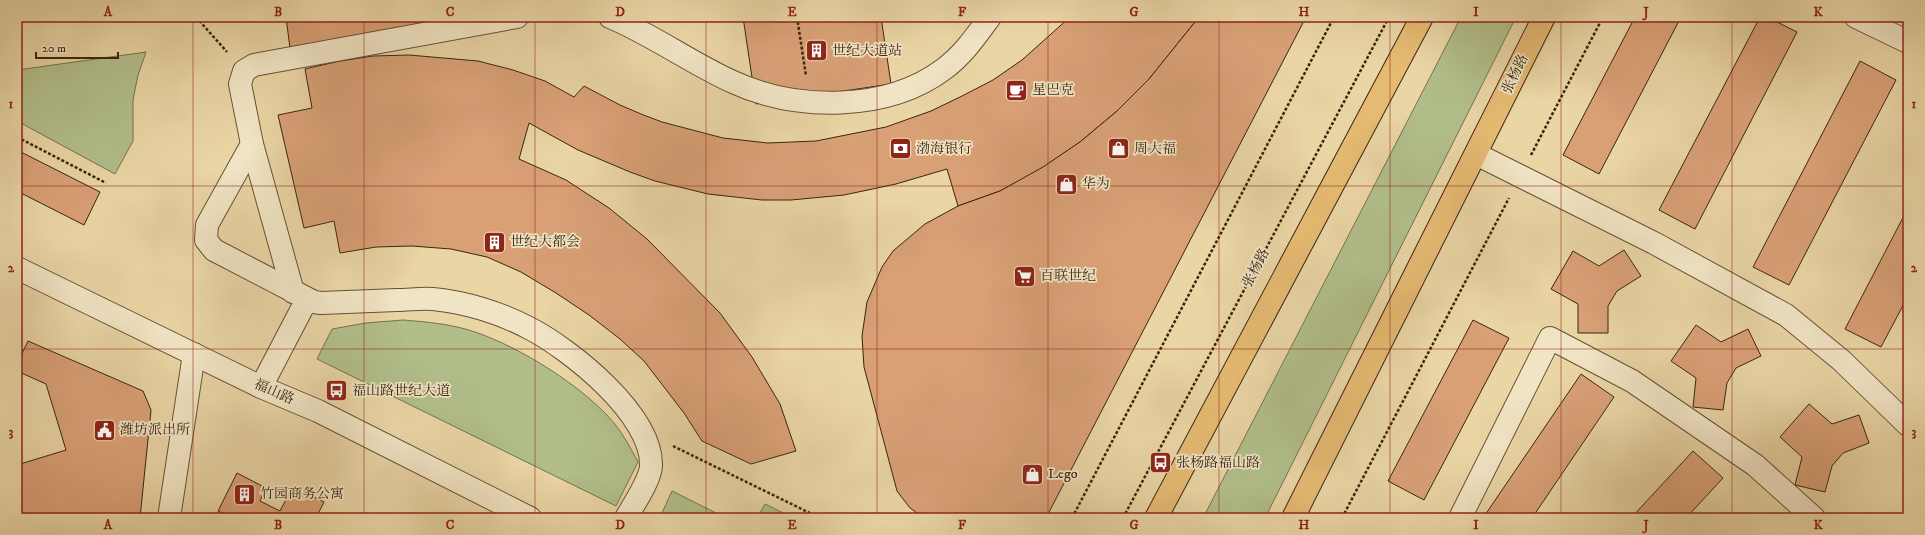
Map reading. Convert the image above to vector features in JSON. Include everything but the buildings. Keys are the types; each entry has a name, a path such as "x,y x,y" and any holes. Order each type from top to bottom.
{"main road":[{"name":"张杨路","path":"1156,518 1422,17"},
{"name":"张杨路","path":"1293,518 1544,17"}],"street":[{"path":"261,387 300,296 252,144 240,84 244,71 254,65 517,17"},
{"path":"610,17 732,82 760,93 810,102 858,101 887,95 917,84 944,69 966,49 990,17"},
{"path":"1856,17 1908,42"},
{"path":"252,144 207,226 206,240 214,250 300,296 321,303 432,299 464,305 529,327 557,345 585,366 610,390 630,413 648,446 651,455 651,468 626,518"},
{"path":"1476,154 1521,175 1654,243 1786,315 1841,360 1908,425"},
{"name":"福山路","path":"17,268 261,387 318,411 530,518"},
{"path":"1460,518 1550,338 1632,381 1754,465 1814,518"},
{"path":"169,518 194,354"}],"path":[{"path":"196,17 244,71"},
{"path":"797,17 810,102"},
{"path":"1072,518 1334,17"},
{"name":"张杨路","path":"1123,518 1389,17"},
{"path":"1342,518 1603,17"},
{"path":"17,136 106,183"},
{"path":"648,446 660,443 672,445 820,518"}],"green space":[{"path":"1461,17 1516,17 1265,518 1203,518"},
{"path":"146,52 138,75 133,100 133,141 115,174 17,121 17,70"},
{"path":"403,320 457,327 475,332 511,347 569,382 601,409 618,428 638,462 616,506 317,359 332,329 366,323"},
{"path":"672,491 726,518 672,518 662,513"},
{"path":"765,504 793,518 757,518"}],"place":[{"name":"世纪大道站","path":"817,51"},
{"name":"星巴克","path":"1017,90"},
{"name":"渤海银行","path":"900,149"},
{"name":"周大福","path":"1118,149"},
{"name":"华为","path":"1066,184"},
{"name":"世纪大都会","path":"494,242"},
{"name":"百联世纪","path":"1025,276"},
{"name":"福山路世纪大道","path":"337,391"},
{"name":"潍坊派出所","path":"105,430"},
{"name":"张杨路福山路","path":"1161,463"},
{"name":"Lego","path":"1032,474"},
{"name":"竹园商务公寓","path":"245,494"}]}
